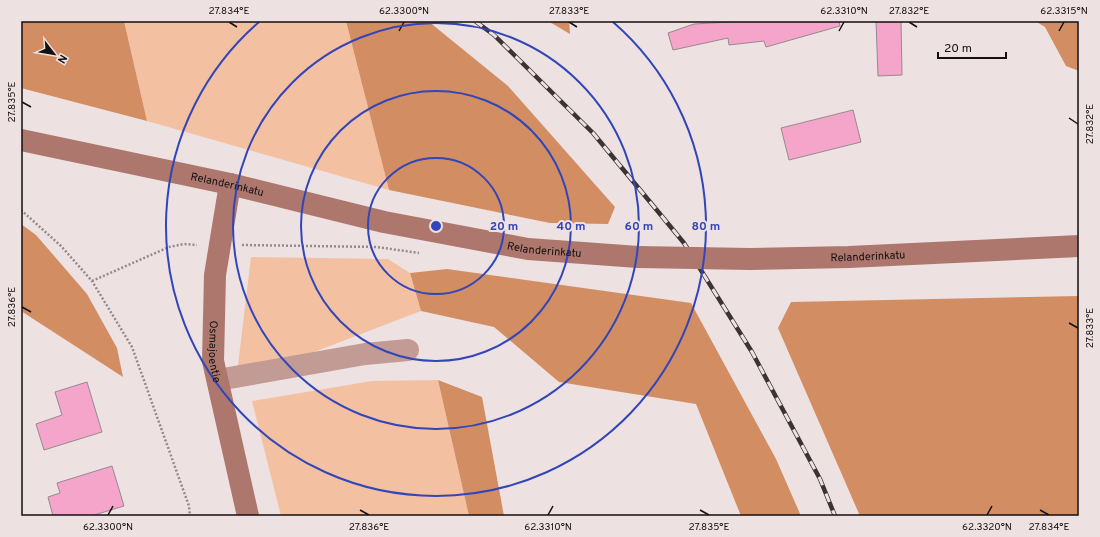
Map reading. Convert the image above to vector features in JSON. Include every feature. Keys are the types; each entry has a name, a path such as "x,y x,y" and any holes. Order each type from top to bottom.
{"main road":[{"name":"Relanderinkatu","path":"21,140 230,184 384,222 528,249 638,257 750,259 848,257 1079,246"},
{"name":"Osmajoentie","path":"230,184 215,275 213,360 248,516"}],"street":[{"path":"218,380 365,354 408,350"}],"path":[{"path":"21,210 60,246 92,281 132,347 189,506 190,516"},
{"path":"92,281 169,247 192,245"},
{"path":"247,245 377,247 423,254"}],"shaded area":[{"path":"21,21 124,21 147,121 21,88"},
{"path":"124,21 346,21 389,190 147,121"},
{"path":"346,21 428,21 508,86 615,207 608,224 550,223 389,190"},
{"path":"548,21 569,21 570,34"},
{"path":"1035,21 1079,21 1079,71 1066,66 1045,27"},
{"path":"21,224 36,235 87,294 117,348 123,377 21,311"},
{"path":"251,257 388,259 410,273 421,311 262,372 238,365"},
{"path":"447,269 691,303 776,459 801,516 741,516 696,404 559,382 494,327 421,311 410,273"},
{"path":"1079,296 1079,516 860,516 778,328 791,302"},
{"path":"438,380 469,516 281,516 252,401 372,381"},
{"path":"438,380 482,397 504,516 469,516"}],"building":[{"path":"747,21 839,21 840,26 766,47 764,41 729,45 728,38 673,50 668,33 694,24"},
{"path":"876,21 901,21 902,75 878,76"},
{"path":"853,110 861,142 789,160 781,128"},
{"path":"87,382 102,432 44,450 36,424 62,415 55,392"},
{"path":"112,466 124,506 91,516 53,516 48,497 60,493 57,483"}],"railway":[{"path":"475,21 494,35 593,133 684,243 752,352 820,479 835,516"}]}
